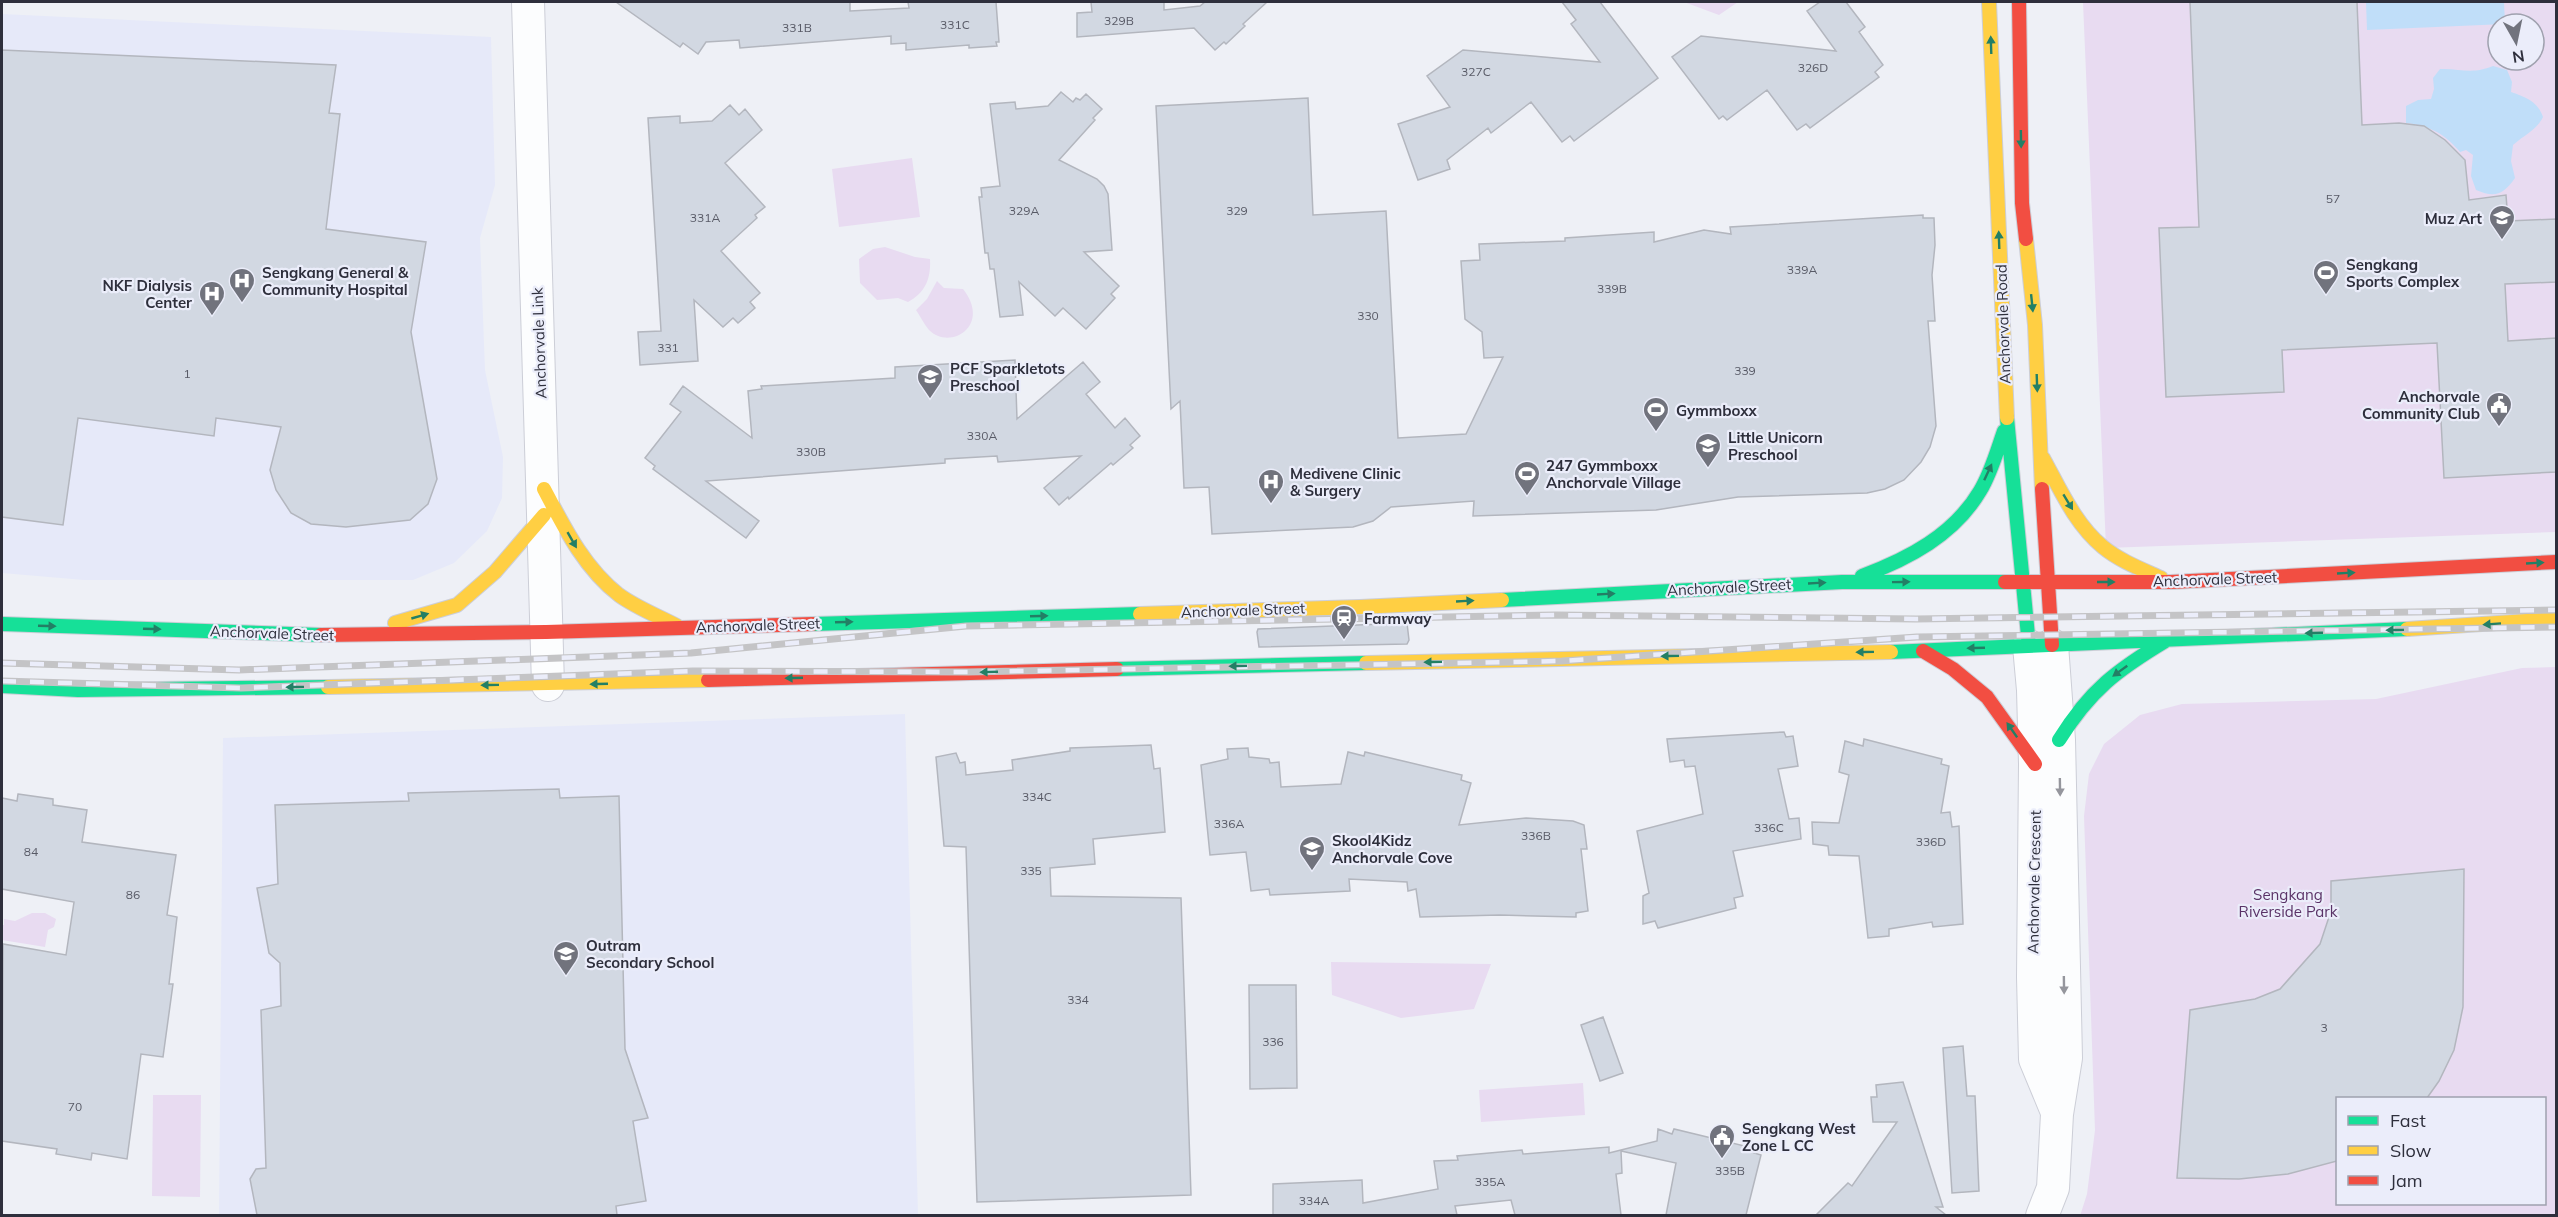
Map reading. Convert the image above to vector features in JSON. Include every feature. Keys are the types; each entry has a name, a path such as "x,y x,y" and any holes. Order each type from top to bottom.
{"street":[{"name":"Anchorvale Link","path":"528,2 548,685"},
{"name":"Anchorvale Road","path":"1989,2 2007,424 2022,581 2041,646"},
{"name":"Anchorvale Road","path":"2019,2 2022,203 2035,325 2039,452 2048,582 2041,646"},
{"path":"1842,582 1883,568 1924,549 1960,515 1979,492 2007,424"},
{"path":"2039,452 2070,507 2102,546 2122,560 2171,582"},
{"path":"344,636 457,604 495,572 544,502 600,578 618,594 681,628"},
{"name":"Anchorvale Street","path":"2,624 344,636 546,632 1360,607 1842,582 2171,582 2556,562"},
{"path":"2,686 78,690 548,685 1092,669 1923,651 2418,629 2553,619"},
{"path":"2059,740 2073,718 2098,688 2168,639"},
{"name":"Anchorvale Crescent","path":"2041,646 2059,740 2066,1058 2057,1114 2053,1188 2042,1215"},
{"name":"Anchorvale Crescent","path":"2041,646 2033,690 2035,764 2033,977 2036,1059 2057,1114"},
{"path":"1923,651 1953,669 1987,698 2035,764"}],"shaded area":[{"name":"Sengkang General & Community Hospital","path":"2,14 491,37 495,185 480,238 485,370 503,457 502,498 487,531 454,563 413,580 84,580 2,573"},
{"name":"Outram Secondary School","path":"905,714 918,1215 219,1216 223,738"}],"green space":[{"path":"1684,2 1738,2 1719,15"},
{"name":"Sengkang Sports Complex","path":"2083,2 2556,2 2556,532 2106,548"},
{"path":"912,158 920,217 839,227 832,169"},
{"path":"885,247 915,257 930,259 930,272 926,284 919,294 908,302 898,298 877,300 860,283 859,259 873,249"},
{"path":"937,281 944,288 963,289 971,302 973,314 971,324 957,336 947,338 938,336 929,330 916,310 927,299"},
{"name":"Sengkang Riverside Park","path":"2556,667 2556,1215 2080,1216 2087,1194 2095,1130 2084,816 2089,774 2104,744 2140,715 2182,704 2376,699 2522,668"},
{"path":"32,913 45,913 56,919 54,927 48,930 45,947 2,940 4,919 15,921"},
{"path":"1331,962 1491,964 1474,1009 1401,1018 1332,995"},
{"path":"1583,1083 1585,1115 1481,1122 1479,1090"},
{"path":"153,1095 201,1095 200,1197 152,1196"}],"water":[{"path":"2366,2 2504,2 2504,12 2486,12 2486,25 2367,30"},
{"path":"2440,69 2472,71 2485,69 2486,72 2508,72 2512,82 2511,92 2531,101 2538,107 2543,117 2534,129 2513,145 2511,161 2515,178 2507,188 2494,194 2476,190 2471,176 2473,155 2466,150 2460,152 2436,132 2406,123 2406,106 2418,100 2431,99 2434,89 2433,78"}],"building":[{"path":"616,2 850,2 850,11 909,8 908,2 996,2 999,42 996,42 997,46 969,48 969,45 906,50 906,43 891,44 891,36 740,48 739,40 706,42 698,54 683,43 680,47"},
{"path":"1091,2 1164,2 1164,10 1200,6 1205,2 1267,2 1243,24 1245,26 1226,44 1224,42 1215,50 1194,28 1077,37 1077,13 1092,12"},
{"path":"1562,2 1600,2 1658,78 1574,141 1570,136 1562,142 1531,102 1491,133 1488,128 1447,160 1450,169 1418,180 1398,124 1450,107 1427,76 1463,50 1600,62 1571,24 1576,20"},
{"path":"1820,2 1846,2 1865,27 1859,32 1883,65 1875,72 1879,77 1810,128 1806,124 1797,130 1767,90 1727,120 1723,116 1719,119 1672,57 1701,36 1836,51 1807,11"},
{"path":"2190,2 2357,2 2362,125 2399,123 2424,126 2445,140 2465,160 2469,200 2506,195 2508,221 2556,219 2556,282 2505,284 2508,341 2556,338 2556,472 2444,478 2437,343 2282,350 2284,392 2166,397 2159,228 2199,227"},
{"path":"2,50 336,65 329,113 340,114 326,229 426,242 411,332 437,479 428,504 410,520 346,527 311,524 291,513 276,490 270,470 281,427 216,418 214,436 78,418 63,525 2,517"},
{"path":"1061,92 1073,102 1076,98 1080,100 1086,94 1102,109 1059,160 1097,179 1108,194 1112,250 1084,252 1119,286 1111,294 1115,298 1086,329 1063,308 1055,316 1019,282 1023,315 1000,317 994,269 990,269 988,253 985,253 979,197 982,197 981,188 1000,186 990,104 1015,102 1016,109 1048,106"},
{"path":"1308,98 1313,215 1386,211 1398,438 1466,434 1503,357 1484,358 1482,332 1465,319 1461,261 1480,260 1479,244 1565,241 1565,238 1654,232 1654,242 1704,230 1731,234 1730,227 1923,215 1923,218 1934,218 1935,245 1932,275 1935,321 1928,321 1936,426 1930,447 1921,462 1904,480 1885,489 1867,493 1738,497 1656,510 1473,516 1474,501 1391,507 1373,521 1353,527 1212,534 1209,487 1184,488 1180,401 1171,409 1156,106"},
{"path":"730,105 739,115 745,109 762,130 725,163 765,207 755,215 757,218 721,251 760,293 750,302 755,308 738,323 733,318 723,327 694,300 698,361 640,365 638,332 661,331 648,118 680,116 680,123 712,121"},
{"path":"1015,360 1017,419 1083,362 1100,382 1086,394 1115,428 1125,418 1140,436 1130,445 1133,448 1059,505 1044,488 1081,456 998,462 997,456 945,459 945,463 706,481 759,521 746,538 653,469 655,466 645,458 681,412 670,404 683,386 752,438 748,391 762,389 761,386 895,378 895,367"},
{"path":"1407,623 1409,640 1407,644 1259,647 1257,632 1258,629"},
{"path":"1784,732 1786,737 1793,736 1798,766 1778,769 1789,819 1799,818 1801,839 1733,851 1743,896 1734,898 1736,908 1658,928 1655,921 1643,924 1643,896 1649,893 1637,831 1703,814 1695,766 1685,767 1684,760 1670,762 1667,739"},
{"path":"1864,739 1942,759 1941,764 1949,766 1941,813 1950,812 1952,827 1959,826 1963,924 1933,927 1932,922 1889,929 1889,936 1868,938 1859,856 1829,855 1828,846 1813,844 1812,822 1839,823 1849,775 1839,772 1845,741 1863,746"},
{"path":"1151,745 1154,769 1160,768 1165,832 1093,839 1095,864 1050,868 1051,896 1181,898 1191,1195 977,1202 966,847 944,846 936,757 956,753 960,763 965,762 966,775 1013,770 1012,760 1070,751 1070,748"},
{"path":"1248,748 1249,757 1269,759 1270,763 1279,762 1281,787 1341,784 1348,752 1364,756 1365,752 1462,775 1461,780 1471,783 1459,825 1526,818 1573,821 1584,825 1587,849 1581,849 1588,911 1576,913 1576,917 1500,915 1420,917 1416,889 1408,891 1407,882 1349,879 1350,891 1270,895 1269,889 1251,891 1246,852 1210,855 1201,765 1228,759 1227,749"},
{"path":"559,789 560,798 619,796 625,1049 648,1118 633,1121 646,1201 616,1206 617,1215 257,1215 250,1179 256,1169 266,1168 261,1010 281,1006 280,963 269,953 257,888 278,884 275,805 409,801 408,793"},
{"path":"18,794 53,799 53,805 87,810 82,842 176,855 167,915 177,917 169,984 173,984 163,1057 141,1054 127,1159 92,1153 91,1160 56,1154 57,1149 2,1141 3,944 66,955 74,902 2,889 2,798 17,801"},
{"path":"2464,869 2463,1007 2454,1050 2439,1081 2428,1097 2336,1097 2336,1161 2288,1174 2239,1179 2177,1178 2190,1010 2255,999 2280,989 2320,944 2331,911 2331,881"},
{"path":"1249,985 1296,985 1297,1088 1250,1089"},
{"path":"1603,1017 1623,1073 1600,1081 1581,1025"},
{"path":"1963,1046 1967,1096 1975,1096 1979,1191 1952,1193 1943,1048"},
{"path":"1903,1082 1943,1207 1936,1207 1946,1215 1816,1215 1848,1183 1852,1186 1897,1122 1873,1122 1871,1097 1877,1097 1876,1085"},
{"path":"1658,1129 1672,1134 1674,1129 1753,1148 1754,1153 1761,1155 1746,1215 1666,1215 1676,1163 1621,1151 1622,1173 1616,1174 1621,1215 1515,1215 1511,1200 1455,1206 1457,1215 1273,1215 1273,1184 1362,1180 1363,1203 1438,1189 1434,1161 1458,1160 1457,1156 1522,1150 1523,1154 1609,1147 1609,1153 1657,1141"}],"railway":[{"path":"2,663 239,670 691,653 966,626 1556,615 1916,619 2556,610"},
{"path":"2,681 241,688 693,671 968,672 1562,661 1917,637 2556,627"}],"traffic: fast":[{"path":"2007,418 2029,646"},
{"path":"1862,576 1913,553 1943,533 1957,520 1969,507 1984,484 2004,431"},
{"path":"1502,600 1842,582 2005,582"},
{"path":"813,624 1140,614"},
{"path":"2,624 321,635"},
{"path":"1891,652 2407,629"},
{"path":"2059,740 2082,708 2106,682 2133,661 2167,640"},
{"path":"1117,669 1366,663"},
{"path":"2,686 78,690 328,687"}],"traffic: slow":[{"path":"1989,2 2007,418"},
{"path":"2026,239 2035,325 2042,489"},
{"path":"2043,458 2069,505 2093,538 2116,556 2161,578"},
{"path":"544,489 576,546 595,572 619,595 677,626"},
{"path":"395,623 457,605 495,572 544,515"},
{"path":"1140,614 1502,600"},
{"path":"2407,629 2556,619"},
{"path":"1366,663 1891,652"},
{"path":"328,687 708,680"}],"traffic: jam":[{"path":"2019,2 2022,203 2026,239"},
{"path":"2042,489 2052,645"},
{"path":"2005,582 2171,582 2556,562"},
{"path":"321,635 546,632 813,624"},
{"path":"1923,651 1953,669 1987,697 2035,764"},
{"path":"708,680 1117,669"}],"place":[{"name":"Muz Art","path":"2502,241"},
{"name":"Sengkang Sports Complex","path":"2326,296"},
{"name":"Sengkang General & Community Hospital","path":"242,304"},
{"name":"NKF Dialysis Center","path":"212,317"},
{"name":"PCF Sparkletots Preschool","path":"930,400"},
{"name":"Anchorvale Community Club","path":"2499,428"},
{"name":"Gymmboxx","path":"1656,433"},
{"name":"Little Unicorn Preschool","path":"1708,469"},
{"name":"247 Gymmboxx Anchorvale Village","path":"1527,497"},
{"name":"Medivene Clinic & Surgery","path":"1271,505"},
{"name":"Farmway","path":"1344,641"},
{"name":"Skool4Kidz Anchorvale Cove","path":"1312,872"},
{"name":"Outram Secondary School","path":"566,977"},
{"name":"Sengkang West Zone L CC","path":"1722,1160"}]}
